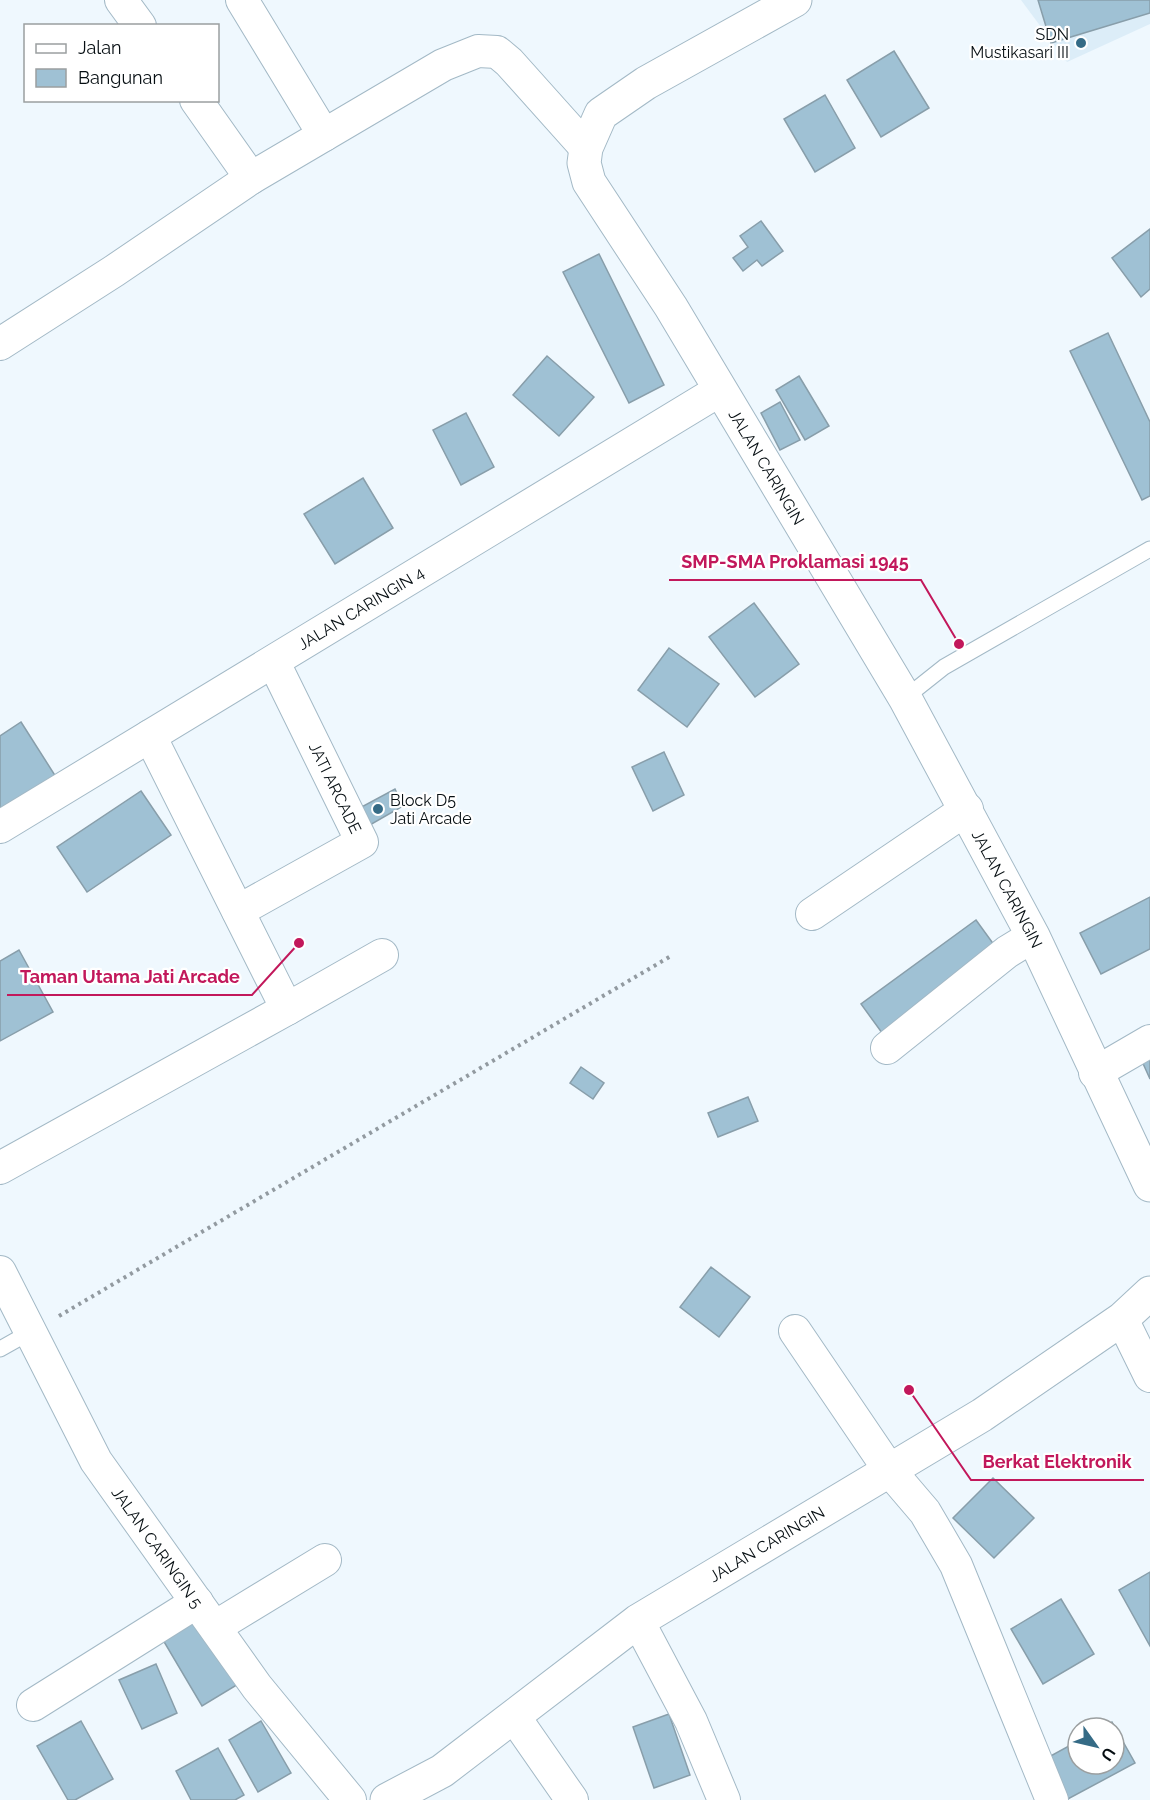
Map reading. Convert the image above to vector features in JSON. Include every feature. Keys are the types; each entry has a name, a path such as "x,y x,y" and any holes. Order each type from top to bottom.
{"street":[{"path":"121,0 139,24"},
{"path":"242,0 324,135"},
{"path":"0,344 114,271 251,177 443,65 478,51 497,52 586,147 601,114 646,83 795,0"},
{"path":"197,102 251,177"},
{"name":"JALAN CARINGIN","path":"586,147 585,163 594,190 671,307 905,698 967,809 1033,936 1095,1073 1150,1185"},
{"name":"JALAN CARINGIN 4","path":"0,826 720,390"},
{"name":"JATI ARCADE","path":"238,911 362,842 278,671"},
{"path":"150,736 287,1009"},
{"path":"812,914 967,809"},
{"path":"887,1048 1008,952 1033,936"},
{"path":"0,1168 382,955"},
{"path":"1095,1073 1150,1041"},
{"name":"JALAN CARINGIN 5","path":"0,1272 32,1331 96,1461 162,1558 197,1602 258,1687 350,1800"},
{"name":"JALAN CARINGIN","path":"387,1800 442,1771 515,1718 638,1621 982,1415 1122,1319 1150,1293"},
{"path":"1122,1319 1150,1376"},
{"path":"795,1331 890,1471 925,1512 956,1565 1052,1800"},
{"path":"215,1627 326,1560"},
{"path":"33,1705 197,1602"},
{"path":"638,1621 691,1721 724,1800"},
{"path":"515,1718 572,1800"}],"lane":[{"path":"905,698 944,667 1150,549"},
{"path":"0,1349 32,1331"}],"path":[{"path":"32,1331 671,956"}],"shaded area":[{"name":"SDN Mustikasari III","path":"1021,0 1150,0 1150,24 1067,62"}],"building":[{"name":"SDN Mustikasari III","path":"1038,0 1150,0 1150,13 1051,43"},
{"path":"894,51 929,108 881,137 847,80"},
{"path":"825,95 855,148 815,172 784,119"},
{"path":"761,221 783,251 762,266 757,260 743,271 733,258 748,247 740,236"},
{"path":"1150,229 1150,289 1141,297 1112,258"},
{"path":"599,254 664,385 629,403 563,272"},
{"path":"1108,333 1150,422 1150,496 1142,500 1070,351"},
{"path":"547,356 594,397 559,436 513,395"},
{"path":"799,376 829,426 805,440 776,390"},
{"path":"780,402 800,440 780,450 761,413"},
{"path":"466,413 494,467 461,485 433,430"},
{"path":"363,478 393,528 335,564 304,514"},
{"path":"754,603 799,664 755,697 709,637"},
{"path":"669,648 719,684 687,727 638,690"},
{"path":"21,722 56,777 0,813 0,736"},
{"path":"664,752 684,795 653,811 632,767"},
{"name":"Block D5 Jati Arcade","path":"395,789 403,806 363,829 354,811"},
{"path":"141,791 171,835 87,892 57,847"},
{"path":"1150,897 1150,949 1101,974 1080,933"},
{"path":"976,920 1000,953 885,1037 861,1004"},
{"path":"19,950 53,1012 0,1041 0,961"},
{"path":"1150,1054 1150,1079 1141,1059"},
{"path":"581,1067 604,1083 593,1099 570,1083"},
{"path":"748,1097 758,1121 718,1137 708,1113"},
{"path":"711,1267 750,1297 719,1337 680,1307"},
{"path":"993,1478 1034,1518 994,1558 953,1518"},
{"path":"1150,1572 1150,1646 1119,1590"},
{"path":"1061,1599 1094,1654 1043,1684 1011,1629"},
{"path":"201,1617 240,1683 202,1706 163,1640"},
{"path":"156,1664 177,1713 142,1729 119,1680"},
{"path":"669,1714 690,1775 654,1788 633,1727"},
{"path":"81,1721 113,1779 75,1800 68,1800 37,1746"},
{"path":"261,1721 291,1773 258,1792 229,1740"},
{"path":"1126,1747 1135,1763 1126,1768"},
{"path":"218,1748 244,1795 235,1800 191,1800 176,1771"},
{"path":"1066,1748 1066,1776 1111,1776 1066,1800 1045,1759"}],"place":[{"name":"SDN Mustikasari III","path":"1081,43"},
{"name":"SMP-SMA Proklamasi 1945","path":"959,644"},
{"name":"Block D5 Jati Arcade","path":"378,809"},
{"name":"Taman Utama Jati Arcade","path":"299,943"},
{"name":"Berkat Elektronik","path":"909,1390"}]}
